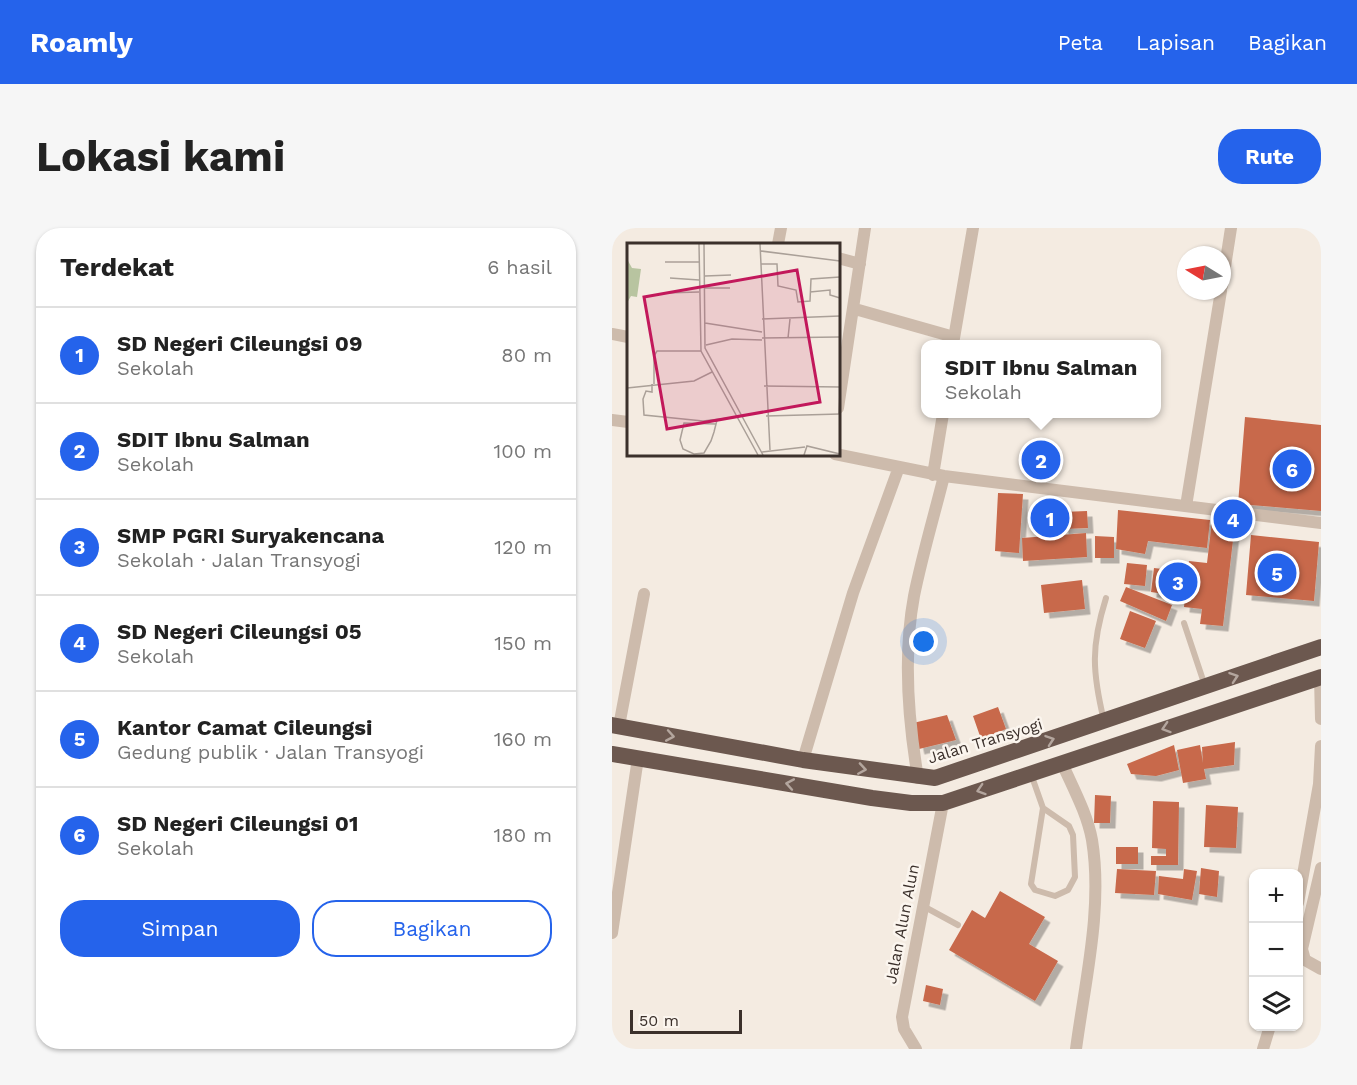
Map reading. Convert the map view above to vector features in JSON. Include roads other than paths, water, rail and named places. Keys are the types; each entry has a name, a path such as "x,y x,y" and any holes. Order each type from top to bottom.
{"highway":[{"name":"Jalan Transyogi","path":"615,726 803,760 918,778 935,778 1321,647"},
{"path":"612,754 872,798 911,803 943,803 1320,677"}],"street":[{"path":"780,243 781,228"},
{"path":"840,396 855,309 865,228"},
{"path":"954,340 973,228"},
{"path":"1229,246 1232,228"},
{"path":"840,259 860,264"},
{"path":"1186,506 1220,300"},
{"path":"855,309 951,340"},
{"path":"612,334 627,337"},
{"path":"918,778 908,703 910,629 914,597 939,475 943,418"},
{"path":"612,420 627,422"},
{"path":"840,455 939,475 1321,523"},
{"path":"803,760 852,592 899,467"},
{"path":"615,726 644,594"},
{"path":"1320,677 1321,719"},
{"path":"1303,880 1320,784 1321,746"},
{"path":"612,933 638,758"},
{"path":"1062,763 1082,808 1091,838 1095,869 1094,920 1076,1049"},
{"name":"Jalan Alun Alun","path":"916,1049 904,1029 902,1017 943,803"},
{"path":"1321,868 1302,949 1305,960 1321,969"},
{"path":"1263,1049 1268,1031"}],"lane":[{"path":"1104,721 1093,676 1096,637 1106,598"},
{"path":"1184,623 1205,687"},
{"path":"1030,774 1043,808 1032,884 1035,890 1055,896 1068,890 1075,877 1073,835 1069,826 1043,808"},
{"path":"922,905 958,925"}],"place":[{"name":"SDIT Ibnu Salman","path":"1041,460"},
{"name":"SD Negeri Cileungsi 01","path":"1292,469"},
{"name":"SD Negeri Cileungsi 09","path":"1050,518"},
{"name":"SD Negeri Cileungsi 05","path":"1233,519"},
{"name":"Kantor Camat Cileungsi","path":"1277,573"},
{"name":"SMP PGRI Suryakencana","path":"1178,582"}]}
